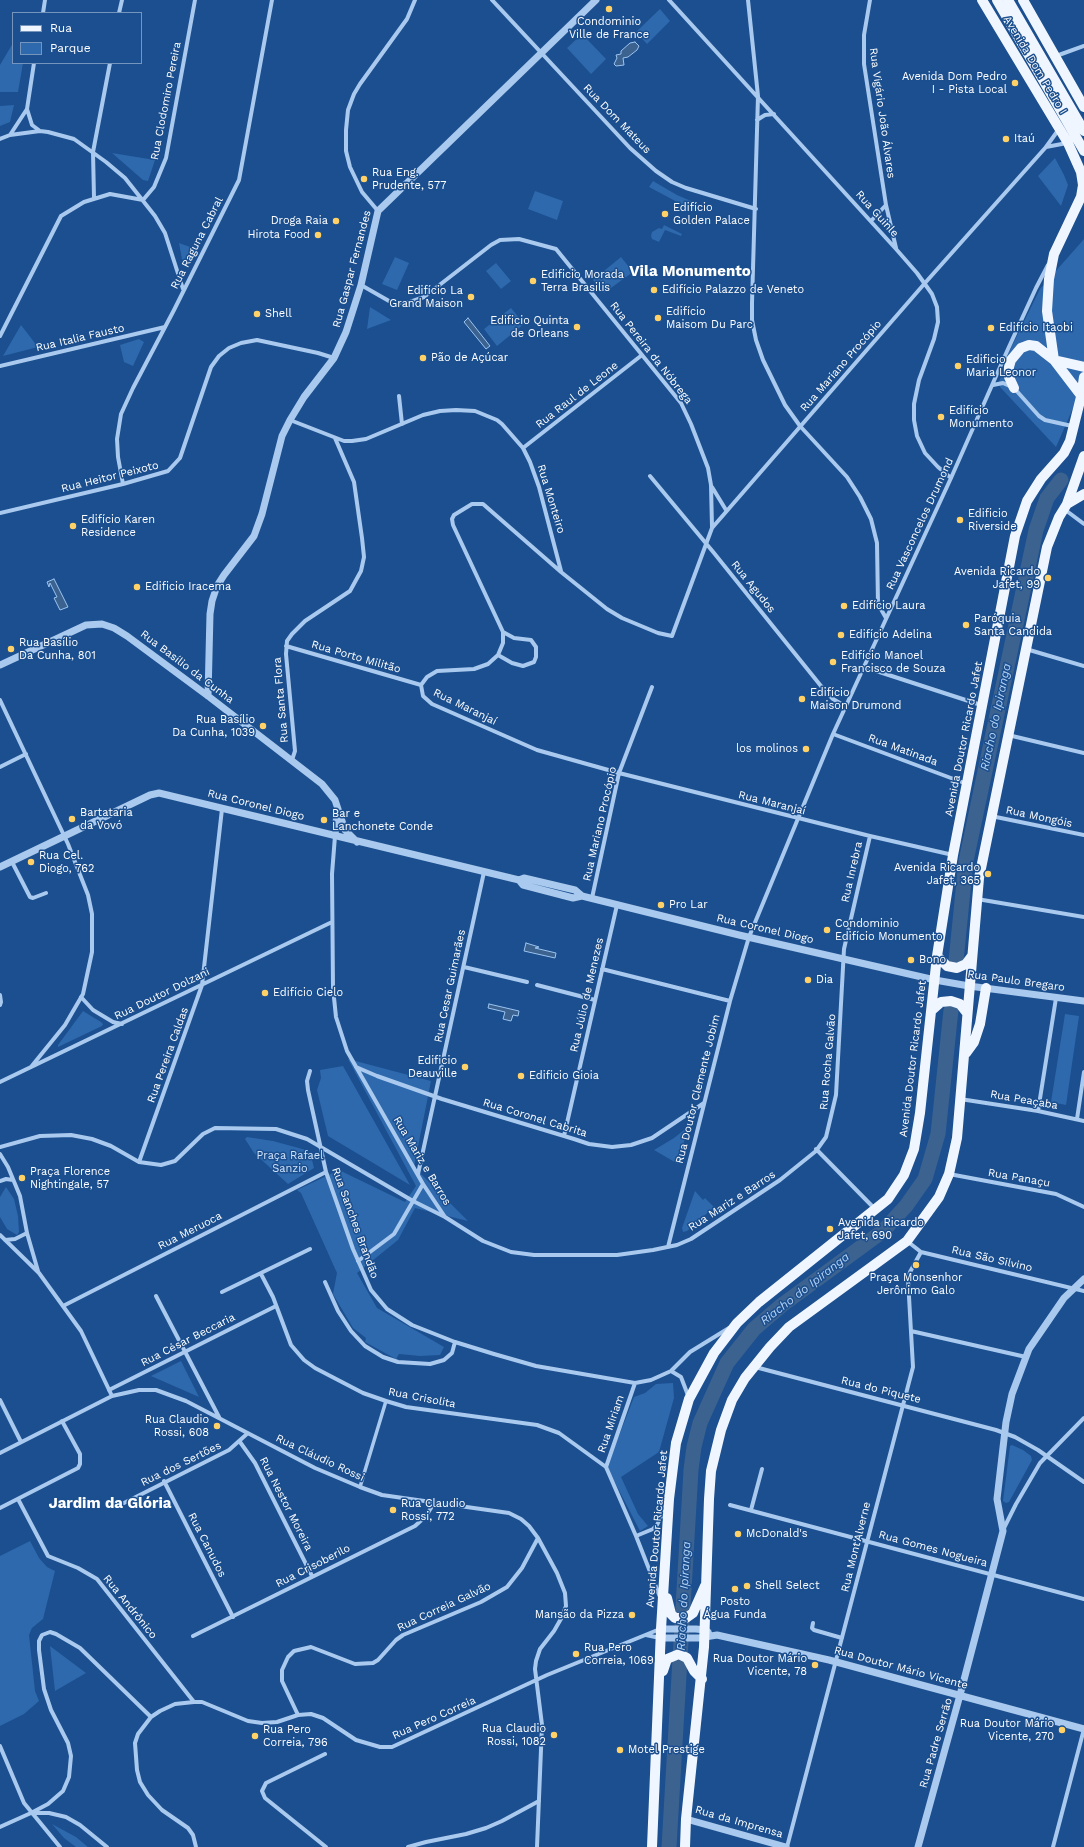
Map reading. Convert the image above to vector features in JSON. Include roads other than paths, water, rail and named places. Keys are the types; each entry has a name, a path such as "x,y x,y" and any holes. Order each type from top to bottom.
{"main road":[{"name":"Avenida Dom Pedro I","path":"982,0 1068,143 1081,172 1082,191 1054,254 1047,296 1048,321 1054,360"},
{"name":"Avenida Dom Pedro I","path":"997,0 1069,116 1084,131"},
{"name":"Avenida Dom Pedro I","path":"1008,0 1069,116 1082,147"},
{"name":"Avenida Dom Pedro I","path":"1023,0 1082,103"},
{"path":"1059,129 1082,103"},
{"path":"1014,388 1009,377 1009,368 1013,356 1021,348 1029,345 1036,346 1054,360 1083,398"},
{"path":"1054,360 1084,367"},
{"name":"Avenida Doutor Ricardo Jafet","path":"652,1847 662,1634 666,1607 665,1576 669,1499 676,1443 689,1399 714,1353 737,1324 759,1302 888,1199 904,1175 914,1149 920,1113 932,1010 940,981 937,956 953,855 1014,543 1020,519 1027,501 1041,479 1064,453 1075,426 1083,398 1084,377"},
{"path":"685,1847 686,1819 702,1679 709,1499 712,1471 721,1430 732,1400 753,1367 789,1327 907,1240 939,1197 949,1174 957,1138 966,1053 969,986 979,878 1047,547 1065,506 1084,456"},
{"path":"1065,506 1084,494"},
{"path":"937,956 947,966 957,968 966,964 972,956"},
{"path":"966,1053 974,1042 980,1024 986,988"},
{"path":"932,1010 941,1002 951,1000 960,1004 967,1013"},
{"path":"666,1607 675,1618 681,1619 689,1617 695,1610 707,1580"},
{"path":"660,1682 667,1659 674,1654 685,1655 694,1671 702,1679"}],"street":[{"path":"43,12 45,0"},
{"path":"119,12 122,0"},
{"name":"Rua Clodomiro Pereira","path":"143,200 154,187 166,158 194,0"},
{"name":"Rua Raguna Cabral","path":"123,484 118,457 117,439 121,414 239,180 272,0"},
{"path":"378,211 362,192 350,167 346,151 348,110 354,94 360,84 407,19 415,0"},
{"name":"Rua Dom Mateus","path":"492,0 630,148 656,171 672,182 686,188 756,209"},
{"name":"Rua Gaspar Fernandes","path":"208,696 210,614 212,601 217,586 257,531 282,436 304,397 334,358 351,320 361,285 378,211 596,0"},
{"name":"Rua Guinle","path":"669,0 871,220 925,283 932,294 937,307 938,322 934,340 919,380 914,404 914,420 917,436 925,453 951,478"},
{"path":"748,0 758,96 756,209 752,303 756,340 774,385 785,405 800,426 848,477 871,519 877,543 878,604 886,618"},
{"name":"Rua Vigário João Álvares","path":"870,0 864,35 864,64 886,205 896,249"},
{"path":"1055,56 1084,46"},
{"path":"10,135 26,109 34,64"},
{"path":"94,198 93,152 110,64"},
{"path":"26,109 32,125 40,131"},
{"path":"757,120 765,115 774,114"},
{"name":"Rua Mariano Procópio","path":"561,572 607,609 622,618 658,633 672,636 705,543 712,528 726,510 1046,147 1059,129"},
{"path":"0,139 10,135 40,131 74,139 93,152 125,178 155,216 165,233 183,289"},
{"path":"1046,147 1068,143 1082,147"},
{"path":"0,336 61,216 75,206 94,198 110,194 143,200"},
{"path":"871,220 886,205"},
{"name":"Rua Pereira da Nóbrega","path":"361,285 389,301 399,304 410,302 424,297 491,245 500,240 519,239 556,249 680,403 692,424 703,454 711,485 712,528"},
{"name":"Rua Vasconcelos Drumond","path":"749,936 845,706 951,478 1036,288 1054,254"},
{"name":"Rua Italia Fausto","path":"0,366 164,327"},
{"name":"Rua Heitor Peixoto","path":"0,513 123,484 168,471 180,458 211,367 219,356 229,348 241,343 257,340 311,351 334,358"},
{"name":"Rua Raul de Leone","path":"523,448 642,355"},
{"path":"993,385 1003,383 1014,388 1039,416 1052,423 1075,426"},
{"path":"399,396 402,424"},
{"name":"Rua Monteiro","path":"335,438 352,441 366,439 423,415 440,411 475,411 502,424 523,448 539,487 556,546 561,572"},
{"path":"290,420 335,438"},
{"name":"Rua Santa Flora","path":"292,760 295,751 286,646 292,634 305,621 350,591 361,572 364,557 354,482 335,438"},
{"name":"Rua Agudos","path":"650,476 825,691 833,699 845,706"},
{"name":"Rua Pereira da Nóbrega","path":"711,485 726,510"},
{"path":"503,632 514,638 531,640 536,647 536,657 534,662 523,666 512,663 498,656 503,643 503,632 453,525 452,518 454,515 472,504 483,504 561,572"},
{"path":"1065,506 1084,524"},
{"name":"Rua Basílio da Cunha","path":"0,665 86,625 102,624 114,628 208,696 292,760 330,792 345,830 357,842"},
{"name":"Rua Porto Militão","path":"286,646 421,685"},
{"path":"1025,649 1084,666"},
{"name":"Rua Maranjaí","path":"498,656 488,664 479,668 437,671 427,677 421,685 421,690 425,698 432,704 537,750 620,773 798,818 953,855"},
{"path":"864,666 983,706"},
{"name":"Rua Mariano Procópio","path":"592,898 620,773 652,687"},
{"path":"0,700 65,836 88,895 92,914 92,952 89,972 81,997 65,1025 31,1067"},
{"name":"Rua Matinada","path":"833,734 967,784"},
{"path":"1008,735 1084,753"},
{"path":"0,767 26,754"},
{"name":"Rua Coronel Diogo","path":"0,867 155,793 177,796 357,842 519,880 522,885 573,898 582,896 592,898 940,981"},
{"path":"335,836 337,807"},
{"name":"Rua Pereira Caldas","path":"139,1162 202,985 222,808"},
{"name":"Rua Mongóis","path":"991,816 1084,835"},
{"name":"Rua Mariz e Barros","path":"335,836 332,874 333,988 336,1017 342,1040 423,1184 445,1217 483,1241 511,1252 526,1254 617,1255 668,1247 691,1239 780,1180 799,1166 816,1150"},
{"name":"Rua Inrebra","path":"844,959 844,949 870,836"},
{"path":"12,862 30,897 33,898 46,894"},
{"name":"Rua Cesar Guimarães","path":"418,1174 484,872"},
{"path":"977,899 1084,917"},
{"name":"Rua Júlio de Menezes","path":"564,1136 617,904"},
{"name":"Rua Doutor Dolzani","path":"0,1082 332,922"},
{"name":"Rua Doutor Clemente Jobim","path":"668,1247 730,1001 749,936"},
{"name":"Rua Rocha Galvão","path":"816,1150 826,1136 836,1095 844,959"},
{"path":"464,967 527,982"},
{"path":"602,969 730,1001"},
{"name":"Rua Paulo Bregaro","path":"940,981 1084,1001"},
{"path":"537,985 595,1000"},
{"path":"0,995 2,1002 0,1005"},
{"path":"81,997 93,1010 113,1022 122,1024"},
{"path":"1038,1111 1056,998"},
{"name":"Rua Coronel Cabrita","path":"356,1067 377,1076 435,1096 564,1136 612,1146 631,1145 652,1138 704,1103"},
{"name":"Rua Sanches Brandão","path":"310,1071 307,1085 326,1172 358,1261 371,1290 382,1305 412,1325 455,1342 536,1366 635,1383 651,1380 671,1371 690,1352 737,1324"},
{"path":"1078,1119 1084,1072"},
{"name":"Rua Peaçaba","path":"960,1099 1038,1111 1084,1121"},
{"path":"0,1147 40,1136 71,1135 92,1139 111,1146 139,1162 168,1164 181,1156 209,1130 224,1127 276,1129 306,1139 413,1202 445,1217"},
{"path":"816,1150 876,1210"},
{"path":"0,1154 13,1180 23,1207 27,1233 39,1273"},
{"name":"Rua Meruoca","path":"63,1306 326,1172"},
{"name":"Rua Panaçu","path":"949,1174 1056,1194 1084,1208"},
{"path":"0,1181 6,1179 13,1180"},
{"path":"358,1261 394,1234 423,1184"},
{"path":"5,1240 15,1239 27,1233"},
{"path":"0,1235 39,1273 81,1331 112,1396"},
{"name":"Rua São Silvino","path":"907,1240 921,1252 1075,1287 1084,1291"},
{"path":"222,1292 310,1249"},
{"name":"Rua Mont'Alverne","path":"787,1847 913,1367 908,1279 910,1272 921,1252"},
{"name":"Rua Crisolita","path":"261,1274 291,1344 304,1360 341,1383 386,1401 406,1406 538,1425 559,1433 606,1467"},
{"path":"1003,1531 997,1499 1005,1433 1012,1394 1026,1357 1044,1326 1064,1298 1084,1279"},
{"path":"325,1282 338,1311 351,1331 365,1346 383,1357 398,1362 430,1364 444,1360 452,1353 455,1342"},
{"path":"156,1296 186,1351 219,1418"},
{"name":"Rua César Beccaria","path":"109,1390 276,1306"},
{"path":"910,1331 1026,1357"},
{"name":"Rua do Piquete","path":"753,1367 903,1405 1005,1433 1046,1456 1084,1482"},
{"path":"671,1371 681,1377 689,1399"},
{"name":"Rua Miriam","path":"635,1383 606,1467 666,1607"},
{"name":"Rua Cláudio Rossi","path":"0,1453 112,1396 139,1390 156,1390 186,1401 339,1479 360,1488 382,1495 509,1513 521,1519 530,1526 538,1538 560,1580 565,1593 566,1606 554,1631 537,1654 535,1669 542,1725 537,1847"},
{"path":"0,1400 21,1442"},
{"path":"360,1488 386,1401"},
{"path":"1003,1531 1028,1482 1046,1456 1084,1418"},
{"path":"0,1508 78,1468 80,1464 80,1454 62,1421"},
{"name":"Rua dos Sertões","path":"118,1506 164,1481 229,1450 240,1442 248,1433"},
{"name":"Rua Nestor Moreira","path":"240,1442 255,1463 312,1576"},
{"path":"751,1510 762,1469"},
{"name":"Rua Canudos","path":"164,1481 233,1617"},
{"name":"Rua Andrônico","path":"18,1499 48,1556 84,1571 97,1580 194,1702"},
{"path":"636,1536 646,1533 657,1524 669,1499"},
{"name":"Rua Crisoberilo","path":"193,1636 415,1526 426,1516 434,1503"},
{"name":"Rua Gomes Nogueira","path":"730,1505 1084,1599"},
{"name":"Rua Padre Serrão","path":"918,1847 1003,1531"},
{"name":"Rua Correia Galvão","path":"298,1715 282,1680 282,1670 288,1657 294,1651 311,1647 355,1664 368,1665 373,1663 400,1638 481,1602 508,1587 522,1568 538,1538"},
{"path":"813,1623 812,1628 814,1630 842,1638"},
{"path":"0,1826 48,1804 63,1791 69,1777 71,1756 68,1742 51,1710 44,1689 39,1650 39,1641 42,1636 50,1632 80,1648 151,1717"},
{"path":"645,1635 662,1634"},
{"name":"Rua Pero Correia","path":"196,1847 193,1835 188,1828 162,1810 148,1795 140,1782 136,1761 135,1743 138,1734 151,1717 160,1710 175,1704 194,1702 210,1705 248,1721 262,1723 277,1722 298,1715 311,1714 323,1718 356,1740 367,1745 380,1747 392,1746 537,1680 645,1635 662,1634"},
{"name":"Rua Doutor Mário Vicente","path":"662,1634 703,1634 836,1662 1084,1729"},
{"path":"1053,1847 1084,1729"},
{"path":"0,1746 20,1796 31,1813 60,1847"},
{"path":"325,1754 266,1783 262,1788 262,1793 265,1798 326,1847"},
{"path":"408,1847 486,1828 539,1801"},
{"path":"31,1813 49,1813 66,1817 80,1825 107,1847"},
{"name":"Rua da Imprensa","path":"686,1819 787,1847"}],"waterway":[{"name":"Riacho do Ipiranga","path":"956,961 966,861 1036,530 1047,498 1061,480"},
{"name":"Riacho do Ipiranga","path":"669,1847 691,1470 694,1447 700,1423 727,1363 754,1329 782,1305 883,1231 906,1206 925,1179 938,1134 951,1010"}],"place":[{"name":"Condominio Ville de France","path":"609,9"},
{"name":"Avenida Dom Pedro I - Pista Local","path":"1015,83"},
{"name":"Itaú","path":"1006,139"},
{"name":"Rua Eng. Prudente, 577","path":"364,179"},
{"name":"Edifício Golden Palace","path":"665,214"},
{"name":"Droga Raia","path":"336,221"},
{"name":"Hirota Food","path":"318,235"},
{"name":"Edificio Morada Terra Brasilis","path":"533,281"},
{"name":"Edifício Palazzo de Veneto","path":"654,290"},
{"name":"Edifício La Grand Maison","path":"471,297"},
{"name":"Shell","path":"257,314"},
{"name":"Edifício Maisom Du Parc","path":"658,318"},
{"name":"Edificio Quinta de Orleans","path":"577,327"},
{"name":"Edifício Itaobi","path":"991,328"},
{"name":"Pão de Açúcar","path":"423,358"},
{"name":"Edificio Maria Leonor","path":"958,366"},
{"name":"Edifício Monumento","path":"941,417"},
{"name":"Edificio Riverside","path":"960,520"},
{"name":"Edifício Karen Residence","path":"73,526"},
{"name":"Avenida Ricardo Jafet, 99","path":"1048,578"},
{"name":"Edificio Iracema","path":"137,587"},
{"name":"Edifício Laura","path":"844,606"},
{"name":"Paróquia Santa Candida","path":"966,625"},
{"name":"Edifício Adelina","path":"841,635"},
{"name":"Rua Basílio Da Cunha, 801","path":"11,649"},
{"name":"Edifício Manoel Francisco de Souza","path":"833,662"},
{"name":"Edifício Maison Drumond","path":"802,699"},
{"name":"Rua Basílio Da Cunha, 1039","path":"263,726"},
{"name":"los molinos","path":"806,749"},
{"name":"Bartataria da Vovó","path":"72,819"},
{"name":"Bar e Lanchonete Conde","path":"324,820"},
{"name":"Rua Cel. Diogo, 762","path":"31,862"},
{"name":"Avenida Ricardo Jafet, 365","path":"988,874"},
{"name":"Pro Lar","path":"661,905"},
{"name":"Condominio Edifício Monumento","path":"827,930"},
{"name":"Bono","path":"911,960"},
{"name":"Dia","path":"808,980"},
{"name":"Edifício Cielo","path":"265,993"},
{"name":"Edificio Deauville","path":"465,1067"},
{"name":"Edificio Gioia","path":"521,1076"},
{"name":"Praça Florence Nightingale, 57","path":"22,1178"},
{"name":"Avenida Ricardo Jafet, 690","path":"830,1229"},
{"name":"Praça Monsenhor Jerônimo Galo","path":"916,1265"},
{"name":"Rua Claudio Rossi, 608","path":"217,1426"},
{"name":"Rua Claudio Rossi, 772","path":"393,1510"},
{"name":"McDonald's","path":"738,1534"},
{"name":"Shell Select","path":"747,1586"},
{"name":"Posto Água Funda","path":"735,1589"},
{"name":"Mansão da Pizza","path":"632,1615"},
{"name":"Rua Pero Correia, 1069","path":"576,1654"},
{"name":"Rua Doutor Mário Vicente, 78","path":"815,1665"},
{"name":"Rua Doutor Mário Vicente, 270","path":"1062,1730"},
{"name":"Rua Claudio Rossi, 1082","path":"554,1735"},
{"name":"Rua Pero Correia, 796","path":"255,1736"},
{"name":"Motel Prestige","path":"620,1750"}],"district":[{"name":"Vila Monumento","path":"690,272"},
{"name":"Jardim da Glória","path":"110,1504"}],"park label":[{"name":"Praça Rafael Sanzio","path":"290,1162"}]}
